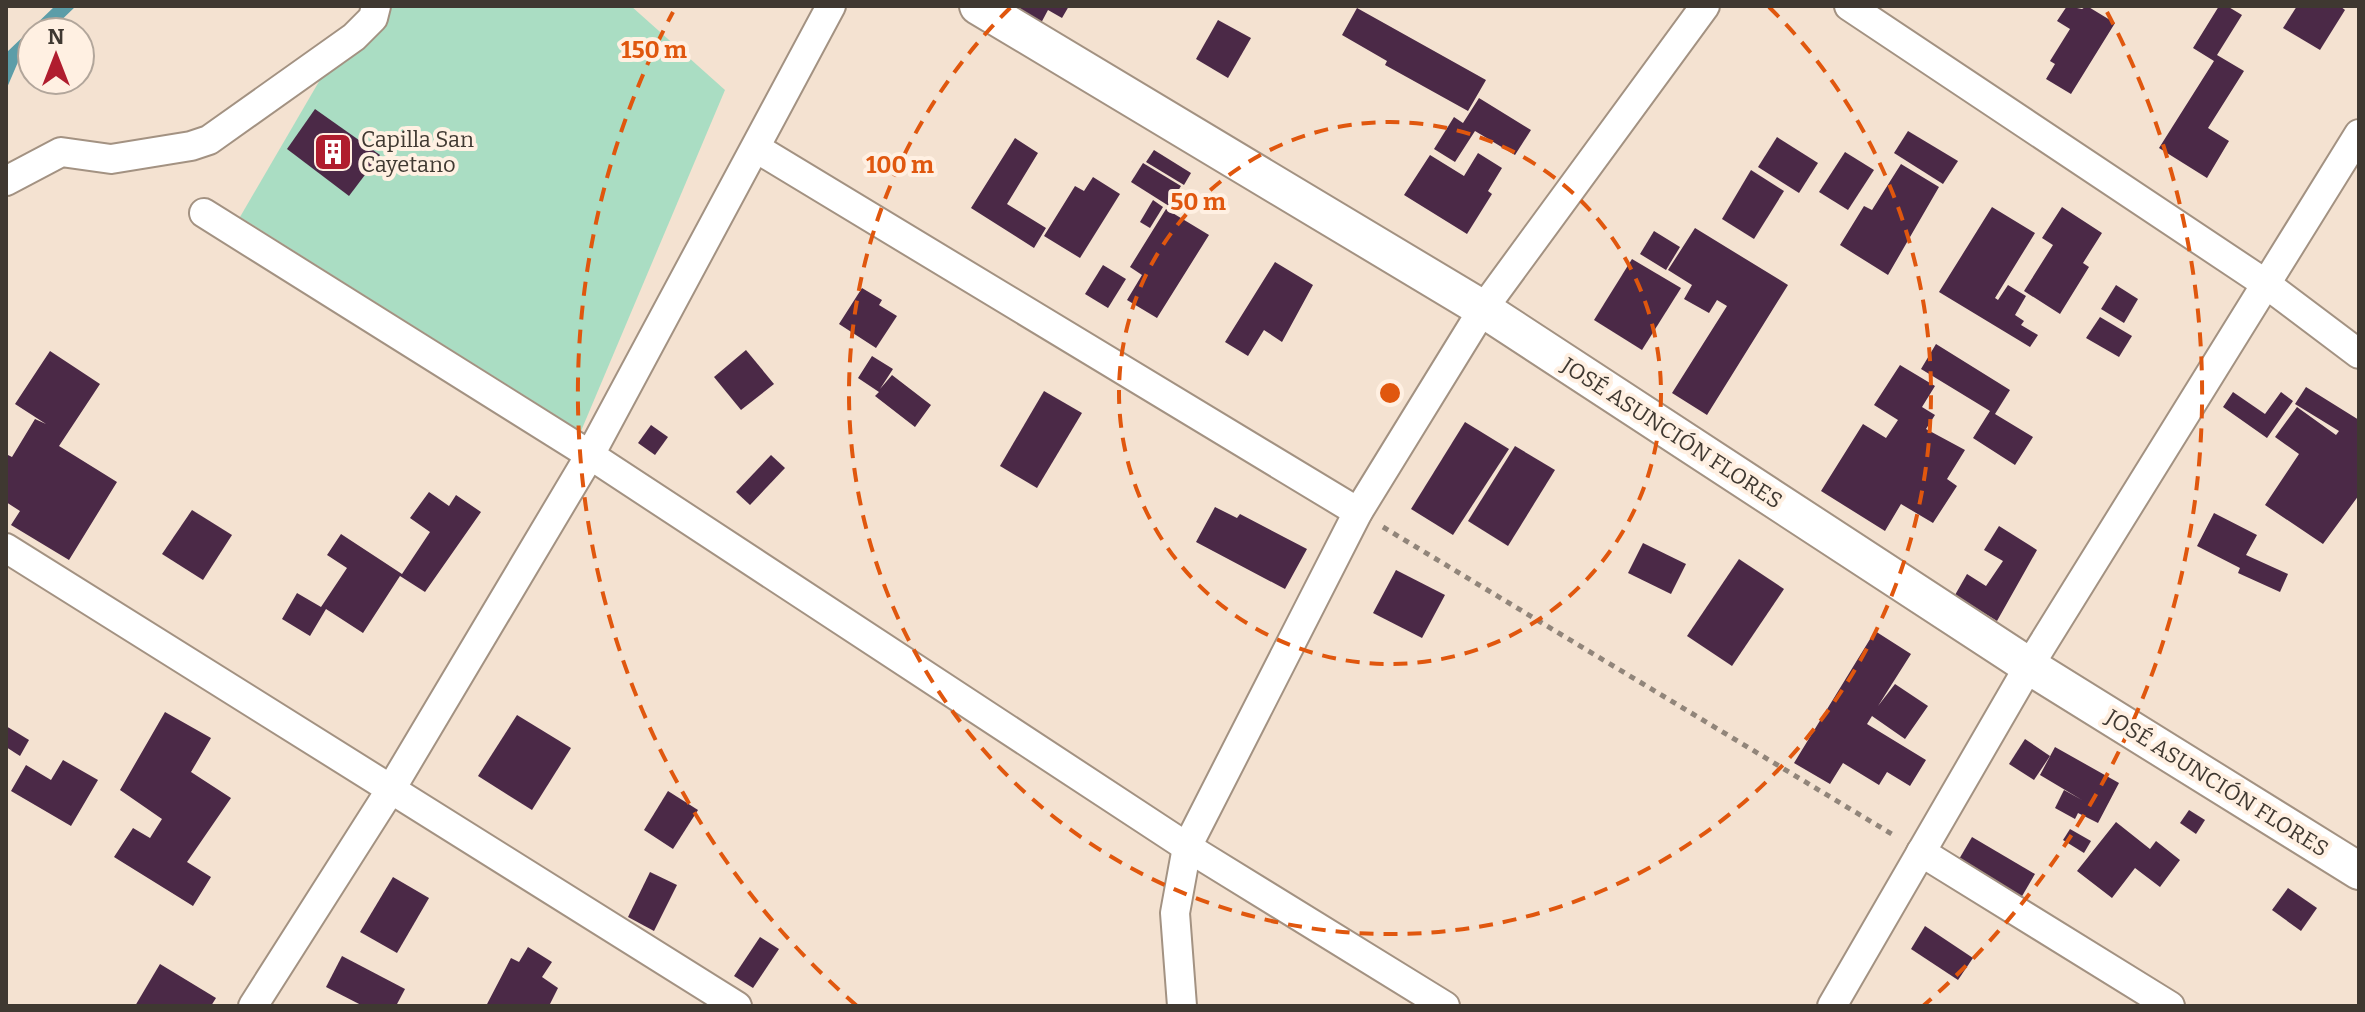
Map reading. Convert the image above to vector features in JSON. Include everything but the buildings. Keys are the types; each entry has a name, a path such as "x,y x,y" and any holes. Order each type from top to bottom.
{"street":[{"path":"6,181 61,152 111,159 191,146 209,140 354,37 373,18 376,6"},
{"path":"253,1006 391,789 590,455 831,6"},
{"name":"JOSÉ ASUNCIÓN FLORES","path":"978,6 1483,309 2029,666 2359,871"},
{"path":"1181,1005 1175,913 1187,847 1358,512 1483,309 1705,6"},
{"path":"1849,6 2266,284 2359,354"},
{"path":"1832,1006 2029,666 2359,134"},
{"path":"756,148 1358,512"},
{"path":"204,213 590,455 1187,847 1445,1006"},
{"path":"6,548 737,1006"},
{"path":"1921,852 2170,1006"}],"path":[{"path":"1358,512 1921,852"}],"green space":[{"path":"363,6 631,6 725,90 581,431 240,217"}],"water":[{"path":"55,6 76,6 66,16 45,16"},
{"path":"16,43 16,67 6,90 6,53"}],"place":[{"name":"Capilla San Cayetano","path":"333,152"}]}
